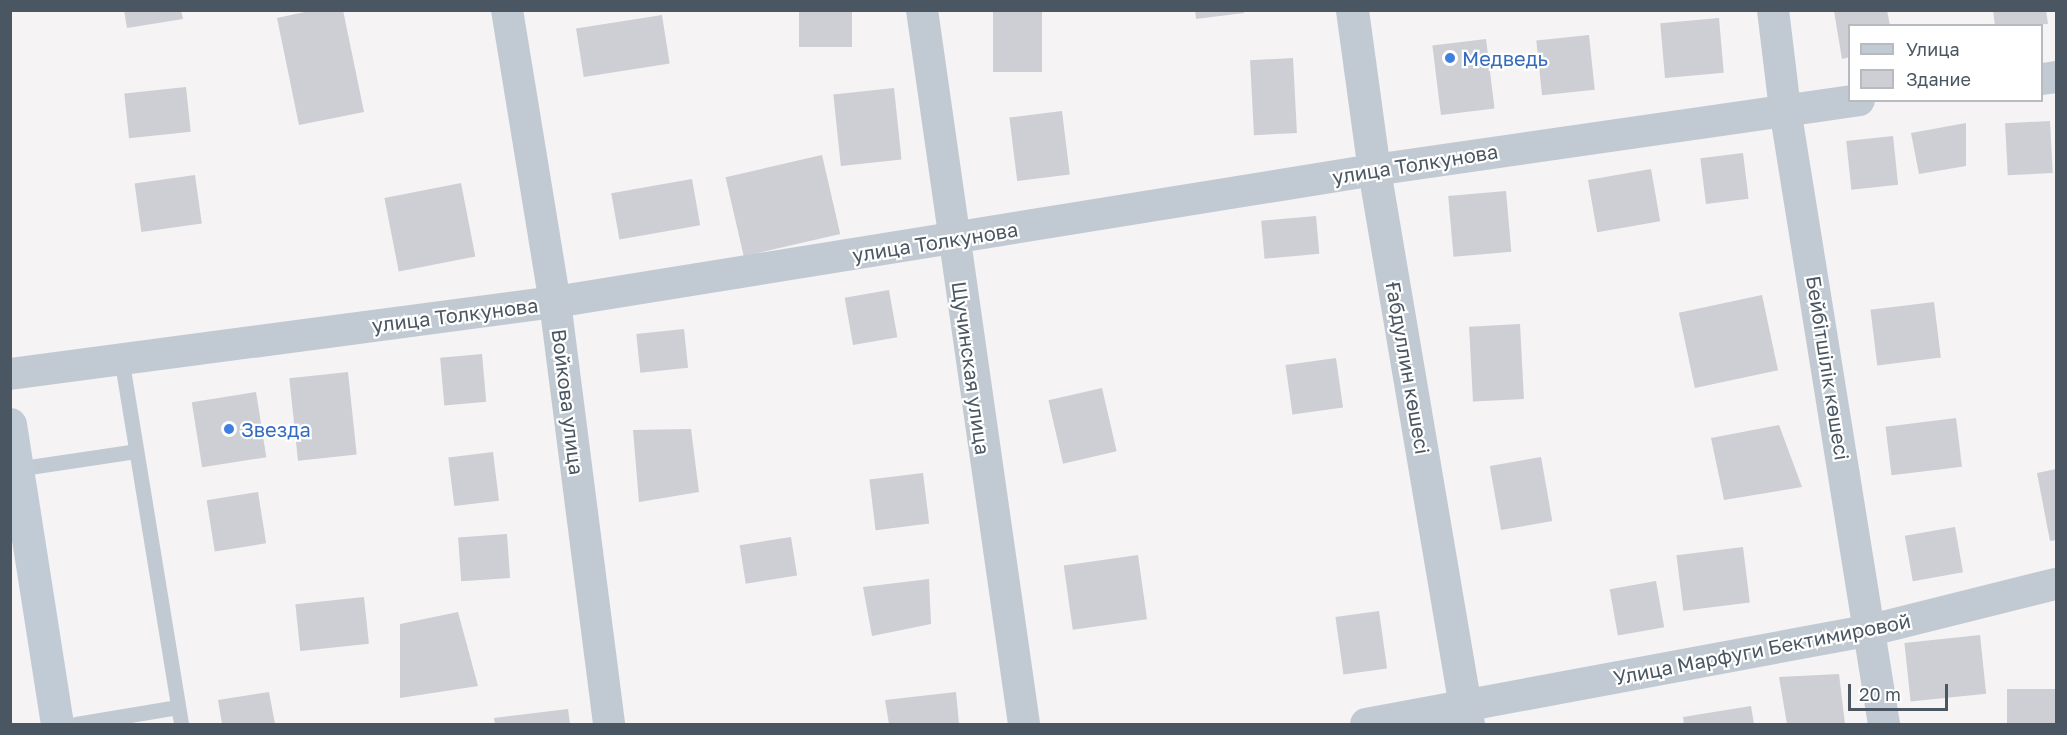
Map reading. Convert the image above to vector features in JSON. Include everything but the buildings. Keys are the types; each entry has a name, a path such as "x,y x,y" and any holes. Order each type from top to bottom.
{"main road":[{"path":"10,424 57,724"}],"street":[{"name":"Войкова улица","path":"507,10 555,302 609,724"},
{"name":"Щучинская улица","path":"922,10 953,240 1024,724"},
{"name":"Ғабдуллин көшесі","path":"1352,10 1374,170 1466,716"},
{"name":"Бейбітшілік көшесі","path":"1773,10 1785,109 1871,630 1884,724"},
{"name":"улица Толкунова","path":"10,374 121,357 555,302 953,240 1374,170 1848,101"},
{"name":"Улица Марфуги Бектимировой","path":"1366,724 1466,716 1871,630 2056,584"}],"lane":[{"path":"121,357 181,724"},
{"path":"16,469 136,450"},
{"path":"76,724 178,707"}],"place":[{"name":"Медведь","path":"1450,58"},
{"name":"Звезда","path":"229,429"}]}
